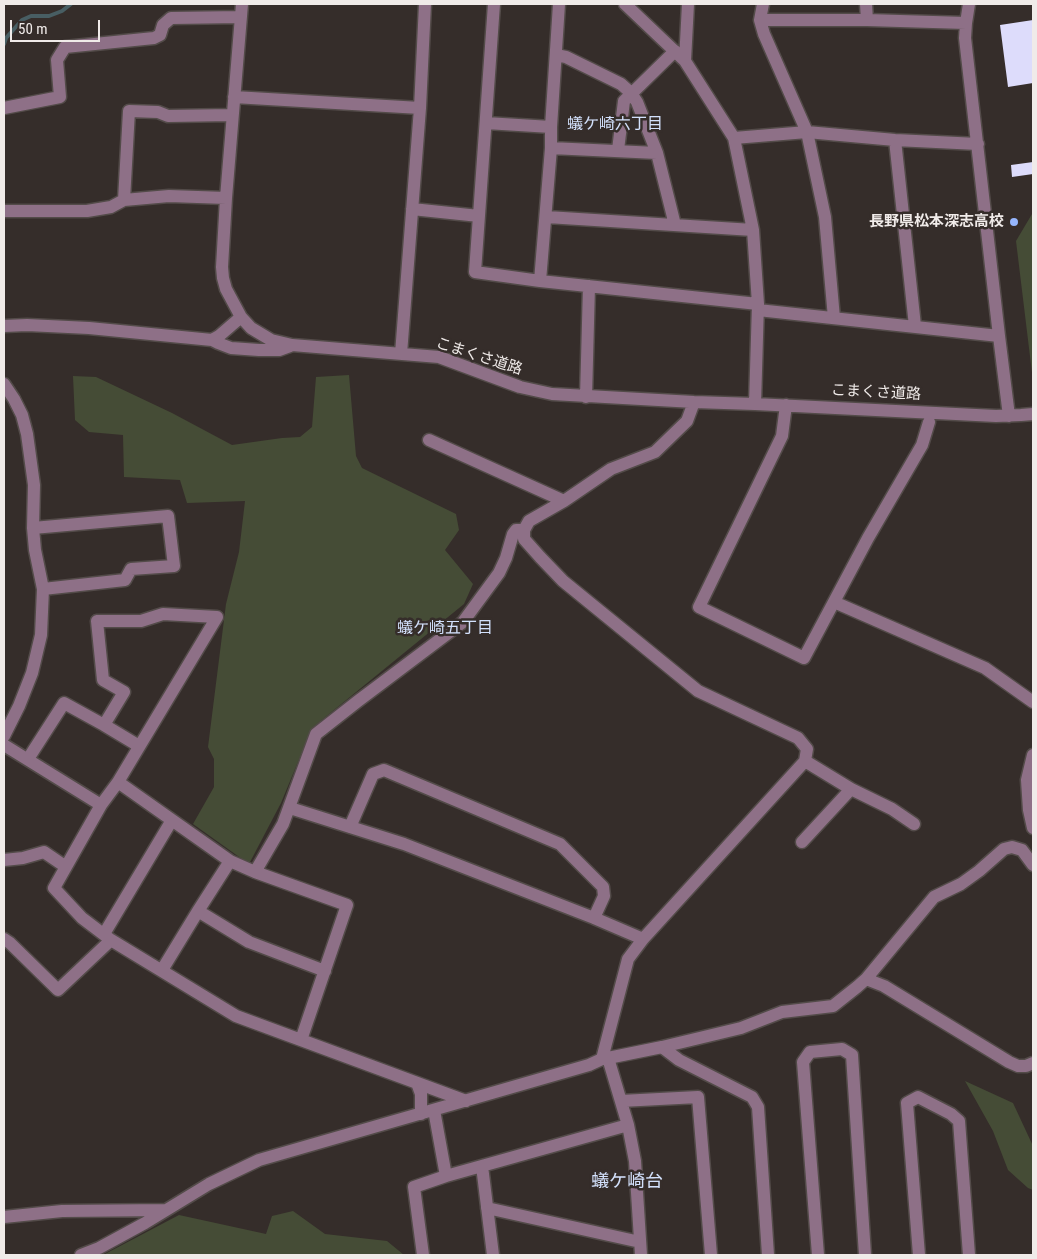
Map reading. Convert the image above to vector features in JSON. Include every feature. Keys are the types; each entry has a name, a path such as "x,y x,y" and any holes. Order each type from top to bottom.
{"street":[{"path":"401,354 420,108 425,4"},
{"path":"494,4 475,272 834,318 999,336"},
{"path":"540,281 547,216 559,4"},
{"path":"625,4 685,61 734,138 753,230 758,307 755,404"},
{"path":"685,61 688,4"},
{"path":"763,4 760,20 764,34 807,132 825,217 834,318"},
{"path":"866,4 867,20"},
{"path":"969,4 965,38 1009,416"},
{"path":"4,108 60,97 57,60 65,48 154,38 160,35 163,25 171,18 241,10"},
{"name":"こまくさ道路","path":"241,10 222,267 223,278 241,317 251,328 271,340 292,345 439,358 520,387 552,394 1009,416 1033,414"},
{"path":"760,20 966,22"},
{"path":"618,150 624,101 675,51"},
{"path":"556,55 566,57 598,72 621,84 631,93 637,102 657,153 675,225"},
{"path":"234,97 420,108"},
{"path":"124,200 129,111 158,112 168,116 232,115"},
{"path":"486,123 551,128"},
{"path":"734,138 807,132 896,140 978,144"},
{"path":"896,140 915,326"},
{"path":"551,148 657,153"},
{"path":"4,211 87,211 111,208 124,200 169,196 226,198"},
{"path":"412,209 479,216"},
{"path":"547,216 753,230"},
{"path":"586,397 589,286"},
{"path":"212,340 241,317"},
{"path":"4,326 89,328 212,340 232,348 279,350 292,345"},
{"path":"4,384 22,414 27,434 34,485 34,550 43,589 41,635 32,673 19,706 4,736"},
{"path":"641,1255 635,1161 628,1125 606,1057 628,959 643,939 806,761 807,750 798,738 698,691 690,685 563,581 524,539 524,530 529,521 564,501 611,469 655,452 687,421 694,402"},
{"path":"786,405 782,436 699,607 804,658 868,538 922,445 929,422"},
{"path":"429,440 564,501"},
{"path":"33,528 168,516 174,566 131,569 125,580 43,589"},
{"path":"255,872 283,824 316,734 463,622 499,573 506,558 513,534 516,530 524,530"},
{"path":"834,602 985,668 1033,702"},
{"path":"104,725 124,692 103,680 97,621 142,621 163,614 217,617 118,782 101,805 54,888 82,918 107,937 236,1016 466,1100"},
{"path":"28,759 64,703 139,746"},
{"path":"4,745 101,805"},
{"path":"1033,755 1027,780 1029,810 1033,828"},
{"path":"806,761 851,789 892,809 914,824"},
{"path":"350,827 373,774 384,770 560,844 603,887 604,896 594,918"},
{"path":"118,782 230,861 347,905 300,1040"},
{"path":"802,842 851,789"},
{"path":"290,808 404,844 643,939"},
{"path":"4,939 58,990 107,937 172,820"},
{"path":"81,1255 107,1244 145,1223 208,1184 259,1160 589,1065 606,1057 662,1047 741,1028 782,1012 833,1006 866,978 934,896 961,884 1004,849 1012,847 1022,850 1033,865"},
{"path":"4,860 22,858 44,852 66,867"},
{"path":"162,970 230,861"},
{"path":"198,911 249,942 325,971"},
{"path":"866,978 884,986 1009,1062 1018,1066 1026,1066 1033,1063"},
{"path":"662,1047 679,1060 752,1097 758,1107 768,1255"},
{"path":"818,1255 803,1062 810,1052 842,1049 852,1055 865,1255"},
{"path":"417,1083 428,1112 446,1176"},
{"path":"621,1101 698,1097 711,1255"},
{"path":"919,1255 907,1103 918,1097 951,1114 959,1121 969,1255"},
{"path":"424,1255 414,1186 628,1125"},
{"path":"482,1166 493,1255"},
{"path":"487,1208 640,1242"},
{"path":"4,1217 62,1212 166,1210"}],"green space":[{"path":"1033,214 1033,381 1016,241"},
{"path":"349,375 356,456 362,468 456,514 459,530 445,550 473,584 464,604 312,728 281,803 249,864 193,824 214,787 214,759 208,747 226,604 239,552 245,501 187,503 180,480 124,477 123,435 89,432 75,420 73,376 96,377 172,413 232,445 300,437 312,427 316,377"},
{"path":"965,1081 1013,1103 1033,1146 1033,1190 1028,1188 1008,1170 993,1131"},
{"path":"293,1211 325,1234 387,1241 404,1255 103,1255 179,1215 266,1234 272,1216"}],"building":[{"path":"1033,20 1033,83 1008,87 1000,25"},
{"path":"1033,162 1033,174 1012,177 1011,165"}],"waterway":[{"path":"4,44 6,38 22,20 31,16 49,16 62,11 71,4"}],"place":[{"name":"長野県松本深志高校","path":"1014,222"}],"district":[{"name":"蟻ケ崎六丁目","path":"615,125"},
{"name":"蟻ケ崎五丁目","path":"445,629"},
{"name":"蟻ケ崎台","path":"627,1182"}]}
